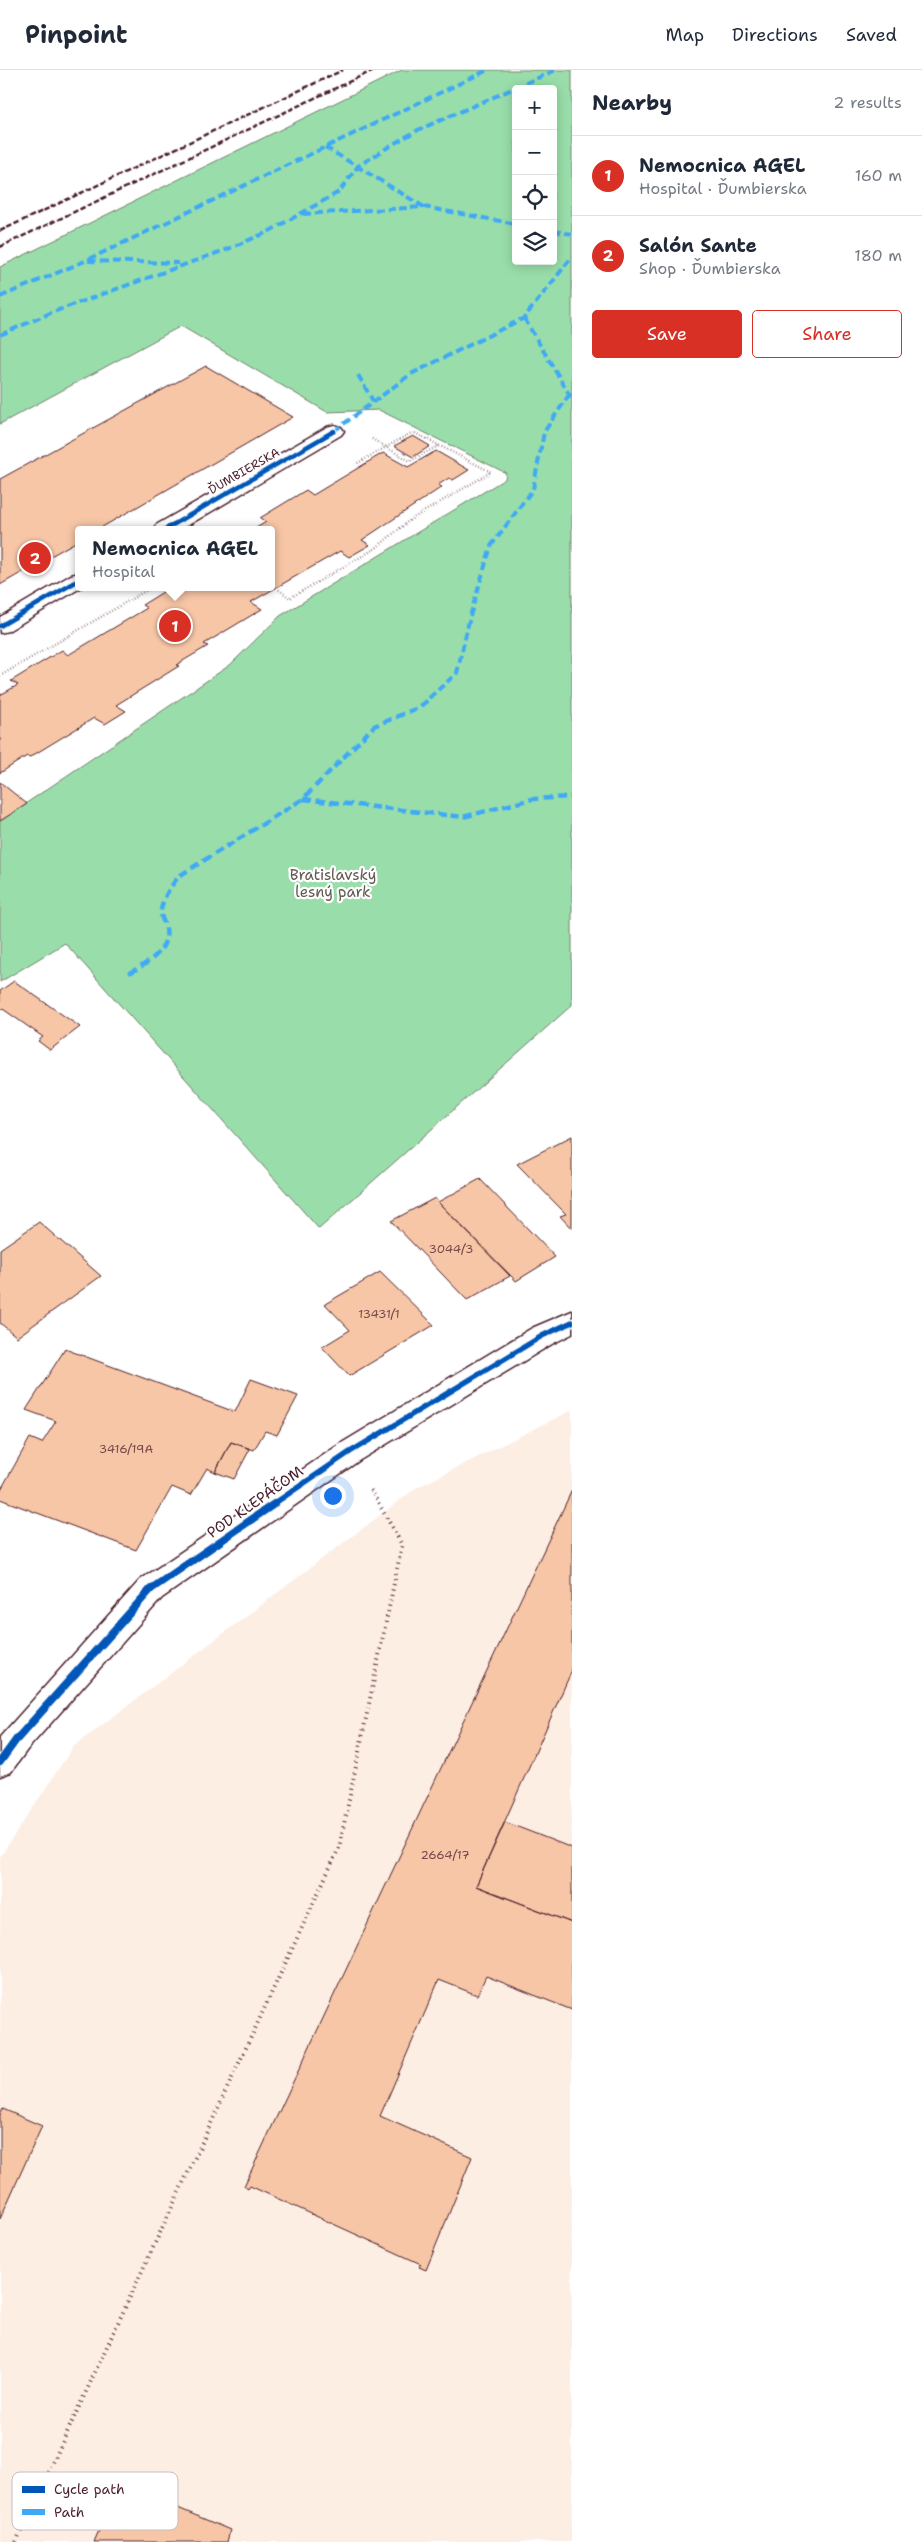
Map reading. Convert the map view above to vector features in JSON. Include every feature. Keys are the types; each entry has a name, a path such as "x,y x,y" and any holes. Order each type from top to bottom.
{"street":[{"name":"ĎUMBIERSKA","path":"171,526 334,431"},
{"path":"0,626 75,582"},
{"name":"POD KLEPÁČOM","path":"0,1762 16,1740 151,1589 350,1452 542,1336 572,1322"}],"path":[{"path":"334,431 361,432 410,462 440,445"},
{"path":"279,590 290,598 376,548 410,520 491,472 413,432 353,466"},
{"path":"0,676 145,591"},
{"path":"49,2472 339,1848 402,1545 350,1452"},
{"path":"16,2542 22,2530"}],"shaded area":[{"path":"572,1410 572,2542 0,2542 0,2217 42,2126 0,2109 0,1857 73,1747 416,1488"}],"green space":[{"name":"Bratislavský lesný park","path":"402,70 572,70 572,1005 319,1229 65,943 0,982 0,821 230,665 280,616 505,479 506,473 379,410 327,412 181,326 0,424 0,267"}],"building":[{"path":"206,366 293,417 104,526 75,526 75,542 0,585 0,479"},
{"path":"413,436 430,446 413,457 394,446"},
{"path":"436,451 469,470 453,480 449,478 438,485 442,487 362,540 370,545 349,557 340,551 275,588 275,526 260,526 266,522 260,518 306,490 313,495 383,453 408,467"},
{"path":"165,591 270,591 251,602 262,609 204,644 208,646 116,705 126,711 105,724 94,718 0,773 0,695 18,685 11,681 62,650 68,655 147,608 142,605"},
{"path":"0,782 27,804 0,821"},
{"path":"14,981 80,1027 50,1050 38,1041 43,1037 0,1007 0,991"},
{"path":"572,1136 572,1229 560,1216 566,1214 517,1164"},
{"path":"480,1179 555,1257 516,1281 438,1202"},
{"path":"435,1198 510,1276 467,1300 391,1221"},
{"path":"39,1222 101,1276 17,1337 0,1323 0,1249"},
{"path":"380,1272 434,1325 349,1376 322,1347 350,1330 325,1304"},
{"path":"65,1349 235,1412 251,1379 298,1396 277,1435 265,1431 254,1450 231,1442 215,1472 207,1468 191,1495 172,1487 136,1550 0,1499 0,1491 30,1438 42,1443 56,1421 26,1410"},
{"path":"231,1442 250,1449 234,1479 215,1472"},
{"path":"572,1490 572,1670 476,1886 572,1923 572,2010 486,1976 477,1995 439,1980 380,2116 472,2157 426,2270 419,2267 421,2264 250,2186 248,2189 244,2186"},
{"path":"505,1822 572,1848 572,1923 476,1886"},
{"path":"3,2109 42,2126 0,2219 0,2114"},
{"path":"178,2508 230,2530 227,2542 94,2542 99,2530 178,2530"}],"railway":[{"path":"0,231 343,70"},
{"path":"0,247 374,70"}],"marked path":[{"path":"0,297 85,261 488,70"},
{"path":"0,335 53,312 228,249 268,232 339,192 358,166 393,144 418,130 556,70"},
{"path":"325,147 424,207"},
{"path":"303,214 424,207 512,223"},
{"path":"557,232 572,234"},
{"path":"334,431 411,374 524,318 572,257"},
{"path":"88,261 178,263"},
{"path":"524,318 572,399"},
{"path":"358,375 373,401"},
{"path":"129,973 148,962 163,945 166,938 166,930 161,916 163,901 179,876 303,799 374,726 420,707 457,673 470,616 491,546 533,489 544,432 569,395"},
{"path":"303,799 463,817 532,799 572,797"}],"cycle path":[{"path":"171,526 334,431"},
{"path":"0,626 75,582"},
{"path":"0,1762 16,1740 151,1589 350,1452 542,1336 572,1322"}],"place":[{"name":"Salón Sante","path":"35,558"},
{"name":"Nemocnica AGEL","path":"175,626"}]}
